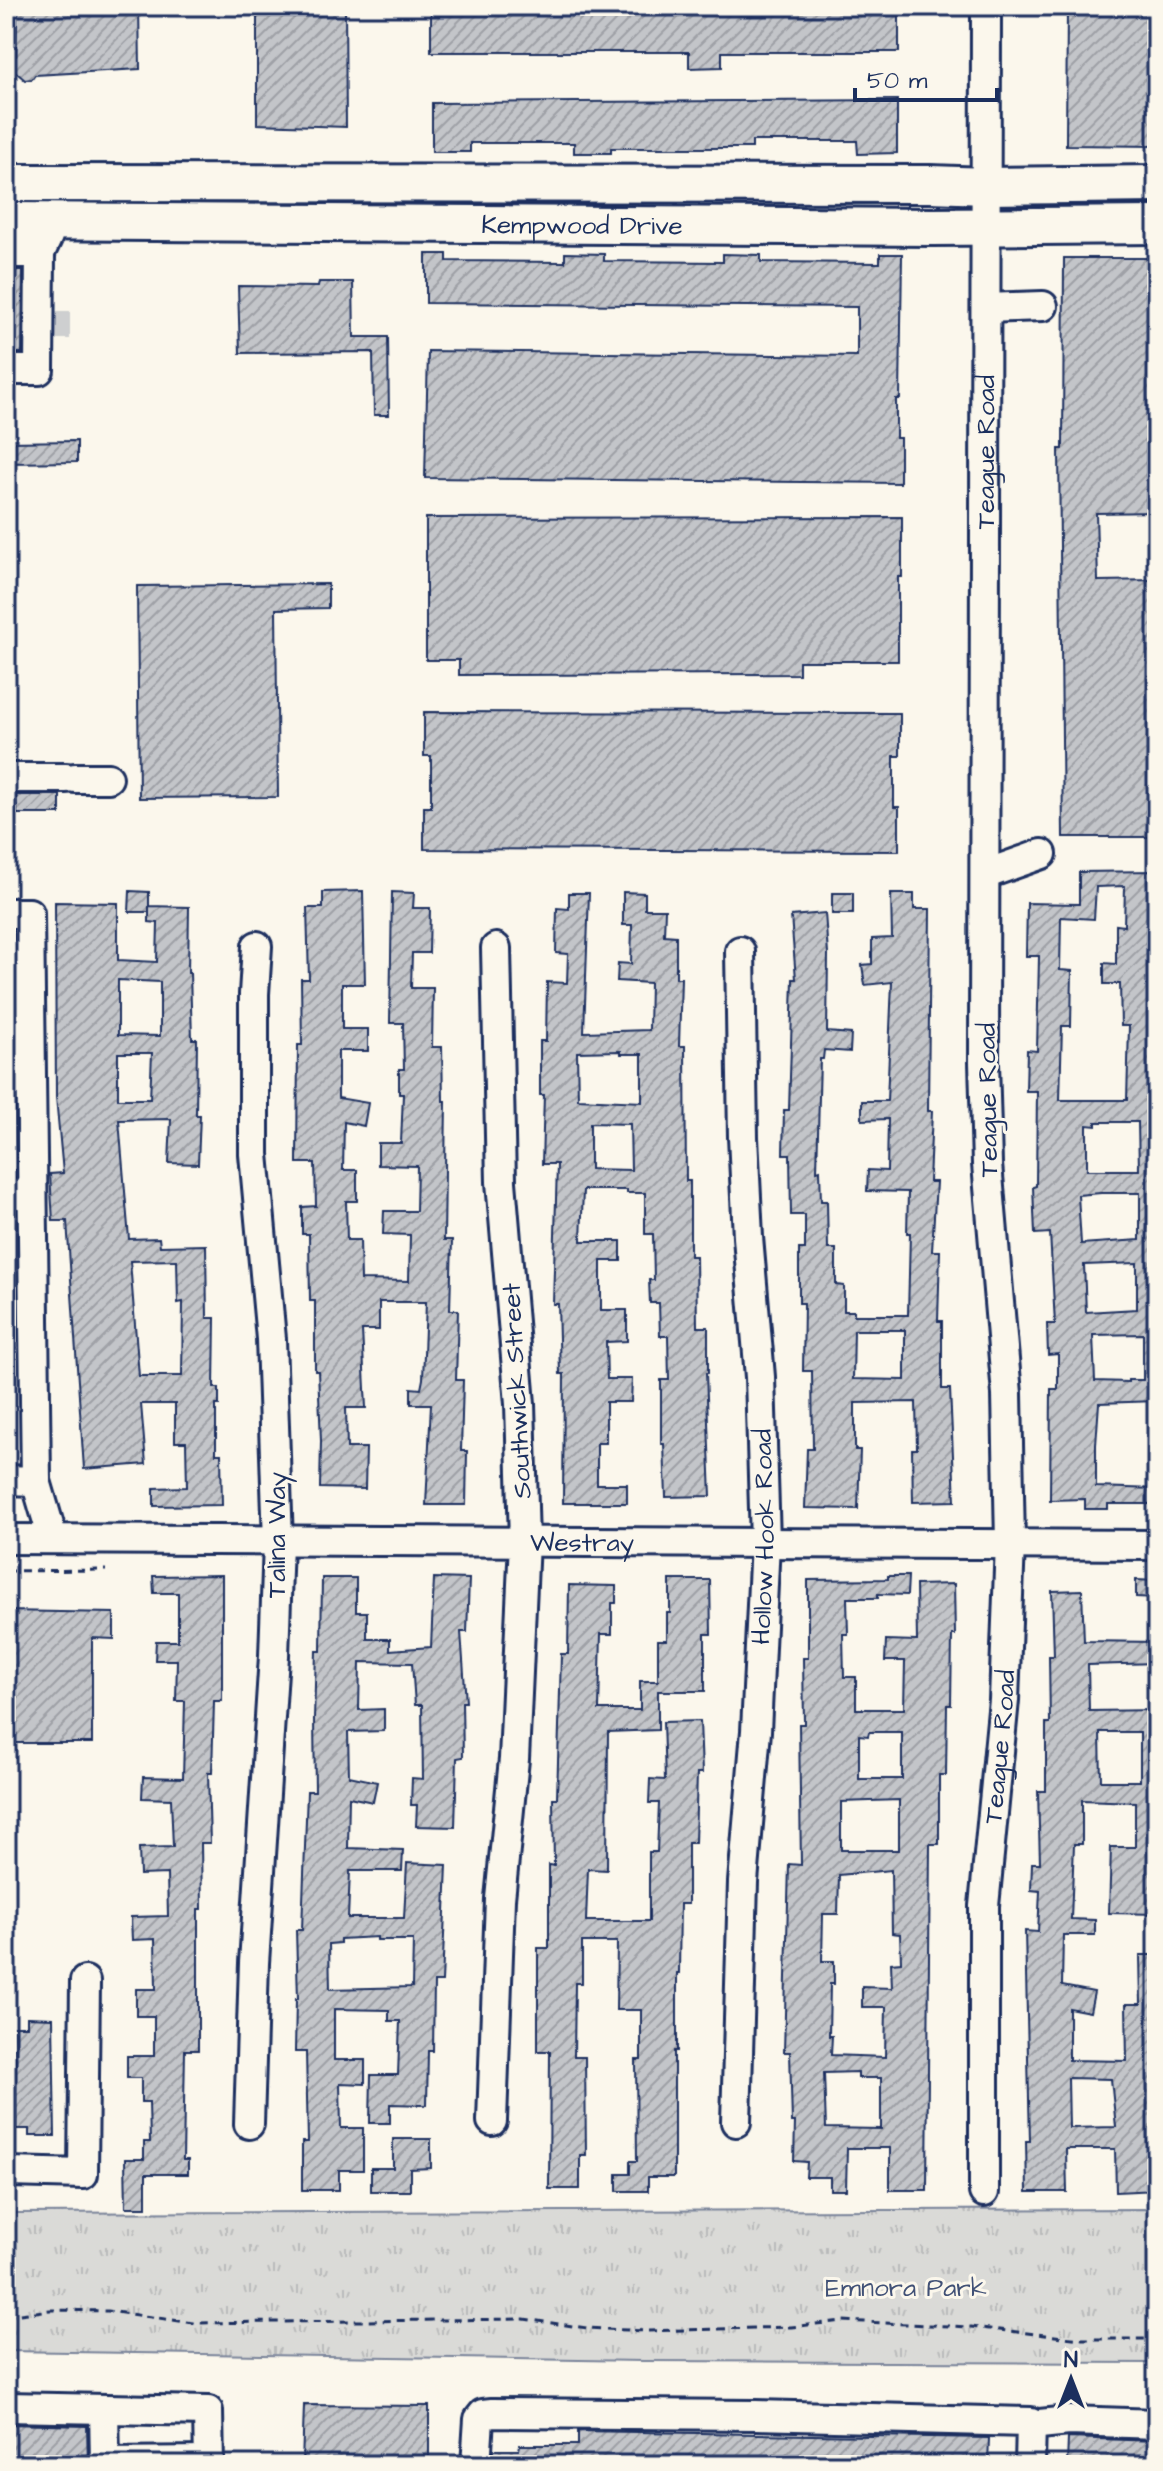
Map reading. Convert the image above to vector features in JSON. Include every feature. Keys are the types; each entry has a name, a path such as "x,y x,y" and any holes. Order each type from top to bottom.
{"main road":[{"name":"Kempwood Drive","path":"6,183 1157,184"},
{"path":"587,183 589,224"},
{"name":"Kempwood Drive","path":"6,221 43,250 589,224 1157,225"}],"street":[{"name":"Teague Road","path":"984,2192 984,1906 1004,1700 1010,1543 1007,1394 987,1164 986,6"},
{"path":"6,253 43,250"},
{"path":"43,250 55,294 56,311"},
{"path":"39,370 43,250"},
{"path":"986,308 1043,306"},
{"path":"6,370 39,370 58,355 56,344"},
{"path":"6,778 108,778"},
{"path":"986,874 1042,854"},
{"path":"6,913 29,913 19,1194 36,1481 53,1539"},
{"name":"Talina Way","path":"249,2124 254,1963 274,1656 278,1542 271,1339 254,1154 257,946"},
{"name":"Southwick Street","path":"492,2121 500,1899 514,1759 524,1541 520,1404 501,1182 496,948"},
{"name":"Hollow Hook Road","path":"736,2122 743,1882 756,1731 765,1542 760,1377 743,1151 740,951"},
{"path":"6,1480 36,1481"},
{"name":"Westray","path":"6,1539 1157,1545"},
{"path":"6,2169 9,2172 83,2174 85,1981"},
{"path":"6,2407 208,2411 209,2463 105,2462 104,2409"},
{"path":"476,2465 478,2423 485,2413 756,2415 1157,2424"},
{"path":"1030,2423 1030,2465"}],"path":[{"path":"6,1571 106,1570"},
{"path":"6,2316 50,2310 108,2311 194,2323 524,2319 587,2328 645,2331 791,2327 842,2321 971,2327 1082,2339 1157,2339"}],"green space":[{"name":"Emnora Park","path":"1157,2209 1157,2363 643,2361 6,2351 6,2213"}],"building":[{"path":"17,6 139,6 140,69 35,75 25,80 11,68 10,57 16,56"},
{"path":"257,6 345,6 346,127 257,124"},
{"path":"431,6 896,6 899,52 722,52 722,67 689,68 689,52 431,52"},
{"path":"1067,6 1157,6 1157,146 1066,145"},
{"path":"897,100 897,153 858,154 857,141 752,141 752,148 611,148 611,153 574,153 574,143 470,143 470,152 432,152 432,103"},
{"path":"565,253 604,254 604,261 723,262 723,254 761,255 761,262 880,263 880,254 902,254 900,399 896,399 900,483 425,478 428,351 857,356 857,307 426,303 426,254 447,254 447,261 565,262"},
{"path":"1064,258 1157,258 1157,512 1096,513 1098,581 1157,580 1157,837 1063,837 1059,449 1063,449"},
{"path":"6,270 23,270 22,353 6,353"},
{"path":"319,282 353,282 354,337 388,337 389,415 374,415 373,352 240,353 238,286 318,287"},
{"path":"77,441 77,462 6,463 6,442"},
{"path":"902,517 898,661 799,661 799,674 459,675 459,660 426,660 426,518"},
{"path":"328,584 328,608 276,609 278,797 139,798 137,586"},
{"path":"424,712 900,713 900,756 894,756 894,807 899,807 899,851 424,849 424,807 431,807 431,756 424,756"},
{"path":"16,795 60,795 60,814 17,814"},
{"path":"1157,871 1157,1401 1099,1403 1096,1487 1157,1489 1157,1504 1108,1504 1108,1509 1085,1509 1085,1499 1050,1500 1051,1389 1058,1389 1058,1354 1048,1355 1047,1324 1055,1324 1050,1233 1035,1234 1033,1187 1036,1186 1037,1091 1026,1091 1027,1050 1037,1051 1039,956 1026,956 1027,903 1079,904 1079,872","holes":["1125,886 1124,926 1116,925 1116,964 1104,963 1104,984 1120,984 1121,1026 1129,1026 1127,1100 1060,1100 1062,1026 1071,1026 1072,971 1060,970 1061,917 1094,919 1096,887","1096,1122 1138,1122 1139,1170 1087,1170 1087,1125 1096,1126","1140,1193 1140,1240 1081,1244 1078,1195","1137,1263 1137,1309 1086,1312 1084,1265","1143,1334 1143,1380 1095,1381 1093,1335"]},
{"path":"130,891 149,892 149,912 129,912"},
{"path":"363,891 365,984 342,984 342,1029 368,1029 368,1051 338,1051 338,1098 368,1103 364,1126 344,1122 343,1170 357,1170 357,1201 346,1201 347,1240 360,1240 361,1280 409,1281 410,1235 383,1234 384,1211 416,1211 417,1166 378,1165 378,1143 401,1143 403,1094 399,1094 399,1069 404,1069 403,1023 390,1023 392,892 414,893 413,908 430,908 429,953 412,953 411,988 433,988 432,1047 442,1047 443,1101 446,1101 444,1240 452,1240 450,1310 458,1310 456,1380 463,1380 461,1451 467,1451 466,1505 426,1505 431,1404 411,1404 411,1388 421,1389 423,1379 426,1302 379,1302 379,1330 362,1330 366,1408 346,1408 347,1448 366,1448 365,1489 320,1488 315,1301 310,1301 309,1234 302,1234 302,1207 316,1206 315,1163 297,1163 298,1045 302,1045 301,979 309,979 307,908 323,908 323,892"},
{"path":"623,892 645,893 645,909 665,909 664,935 676,936 676,978 681,978 679,1046 685,1046 690,1256 696,1256 697,1327 708,1327 706,1373 711,1496 666,1497 664,1444 661,1444 661,1380 669,1380 668,1336 660,1336 659,1303 650,1303 649,1280 654,1280 653,1234 645,1234 645,1193 583,1190 581,1241 621,1241 621,1261 601,1261 601,1310 627,1310 627,1341 606,1342 607,1379 632,1379 631,1402 606,1402 606,1443 597,1443 597,1484 627,1484 627,1503 563,1503 564,1374 560,1374 558,1304 553,1304 557,1164 542,1164 544,1095 540,1095 540,1041 546,1041 547,982 567,983 568,954 556,953 557,908 569,909 569,893 589,893 584,1032 649,1030 650,983 617,981 618,963 631,964 632,925 623,925","holes":["621,1051 621,1054 642,1054 642,1102 578,1099 577,1052","590,1123 630,1124 631,1170 590,1169"]},
{"path":"832,893 853,893 853,914 832,914"},
{"path":"891,894 914,894 914,909 930,909 928,1111 932,1111 929,1182 936,1182 932,1251 940,1251 938,1321 942,1321 942,1389 950,1389 955,1501 913,1502 912,1449 917,1449 916,1402 855,1403 855,1450 860,1450 858,1509 805,1508 807,1449 813,1449 812,1371 803,1371 804,1303 799,1303 799,1249 805,1249 805,1215 791,1215 790,1154 783,1154 784,1110 789,1110 793,979 796,979 791,916 825,913 827,1032 851,1034 850,1052 824,1050 823,1059 820,1059 817,1171 820,1170 821,1201 827,1201 828,1249 836,1249 836,1285 844,1286 844,1311 854,1311 854,1315 908,1315 908,1192 867,1191 868,1170 887,1171 888,1119 862,1120 862,1101 887,1101 892,982 865,985 862,965 872,964 872,939 892,938","holes":["854,1330 905,1330 905,1380 853,1379"]},
{"path":"55,902 118,903 118,960 157,962 158,923 149,922 149,906 189,907 188,973 192,1039 197,1039 196,1115 200,1115 198,1164 169,1163 171,1119 119,1120 129,1239 159,1238 160,1246 206,1245 207,1318 215,1318 214,1388 219,1388 216,1454 221,1454 222,1505 154,1506 154,1488 187,1487 186,1442 175,1442 175,1404 141,1404 146,1464 84,1469 67,1221 53,1221 50,1174 63,1173 56,1097","holes":["118,980 160,982 160,1036 118,1035","118,1053 152,1053 150,1099 118,1099","177,1260 178,1303 183,1302 182,1376 139,1376 130,1261"]},
{"path":"222,1575 222,1701 214,1701 212,1773 208,1773 210,1843 201,1843 198,2050 185,2050 183,2160 188,2160 188,2174 146,2174 146,2207 126,2207 125,2159 144,2159 144,2142 150,2142 149,2102 141,2102 141,2078 127,2078 127,2056 154,2056 154,2016 136,2016 136,1989 156,1989 155,1939 132,1940 131,1917 168,1916 167,1874 140,1875 139,1848 173,1847 171,1799 142,1798 143,1777 183,1778 185,1701 176,1701 177,1660 155,1660 156,1641 178,1641 178,1593 154,1593 153,1576"},
{"path":"888,1576 908,1576 907,1595 878,1594 878,1598 847,1598 848,1634 843,1634 844,1677 856,1677 856,1709 904,1709 905,1661 885,1661 886,1640 917,1641 916,1585 954,1584 955,1635 952,1635 951,1705 947,1705 946,1775 939,1775 939,1844 930,1844 927,2190 890,2190 890,2148 847,2148 846,2190 830,2190 830,2177 806,2177 807,2162 794,2161 795,2122 792,2122 790,2052 784,2052 789,1864 801,1865 799,1724 804,1724 803,1658 808,1658 808,1580 888,1579","holes":["869,1732 902,1732 902,1779 859,1779 859,1735 868,1736","899,1800 899,1850 841,1850 841,1802","891,1870 892,1933 900,1934 901,1962 891,1963 892,1988 862,1987 862,2007 886,2007 885,2057 831,2055 830,1984 834,1984 834,1961 822,1961 823,1914 838,1914 839,1875","858,2072 858,2078 881,2078 881,2129 826,2128 824,2073"]},
{"path":"322,1578 356,1578 356,1612 367,1612 367,1639 390,1639 390,1650 431,1647 434,1578 469,1579 467,1632 461,1632 466,1702 462,1702 463,1757 457,1758 455,1827 416,1826 417,1805 411,1805 412,1778 423,1779 422,1705 415,1705 412,1663 360,1662 359,1710 384,1709 384,1731 348,1732 349,1776 377,1782 373,1802 349,1797 348,1848 403,1850 402,1871 350,1871 348,1918 404,1918 407,1863 447,1865 442,1982 434,1982 433,2051 428,2051 427,2105 390,2104 390,2123 370,2123 371,2075 398,2075 400,2021 389,2021 389,2010 334,2009 334,2060 365,2060 365,2084 340,2083 341,2128 363,2128 363,2170 339,2170 339,2190 302,2190 302,2142 308,2142 306,2052 295,2052 298,1999 296,1930 302,1930 307,1791 315,1791 316,1651 321,1651","holes":["377,1937 377,1940 413,1940 412,1987 330,1989 329,1944 340,1943 340,1939"]},
{"path":"670,1580 710,1580 711,1634 705,1634 705,1691 658,1691 658,1730 608,1732 607,1870 588,1869 586,1921 649,1921 649,1852 657,1852 659,1803 649,1803 650,1779 665,1780 663,1722 700,1721 702,1773 697,1773 695,1843 688,1843 688,1904 680,1904 677,2051 674,2051 674,2177 648,2177 648,2191 617,2191 617,2174 630,2174 630,2161 637,2161 636,2060 641,2060 641,2010 616,2010 617,1942 582,1942 582,1983 575,1983 574,2057 585,2057 586,2155 580,2155 580,2189 549,2189 550,2051 538,2051 538,1948 549,1948 549,1865 554,1866 553,1798 557,1798 561,1654 568,1654 569,1585 616,1586 616,1603 612,1603 612,1634 601,1634 599,1710 640,1710 640,1681 658,1681 658,1640 667,1640"},
{"path":"1136,1580 1157,1581 1157,1598 1136,1597"},
{"path":"1082,1590 1084,1641 1157,1642 1157,1663 1088,1665 1089,1711 1157,1710 1157,1914 1109,1913 1111,1847 1135,1847 1135,1802 1082,1800 1082,1844 1074,1844 1071,1919 1095,1920 1095,1935 1063,1935 1062,1986 1094,1992 1090,2012 1069,2008 1069,2060 1127,2061 1126,2004 1141,2004 1140,1955 1157,1955 1157,2190 1116,2192 1115,2149 1066,2149 1067,2192 1027,2192 1026,2141 1030,2141 1025,1931 1038,1932 1040,1891 1031,1890 1032,1863 1040,1863 1038,1791 1046,1791 1046,1723 1050,1723 1049,1656 1054,1656 1052,1591","holes":["1100,1732 1140,1732 1140,1781 1101,1781","1068,2078 1111,2079 1116,2127 1069,2128"]},
{"path":"6,1611 114,1613 114,1639 92,1638 92,1743 6,1743"},
{"path":"27,2017 53,2018 55,2136 29,2136 29,2129 16,2129 15,2026 27,2026"},
{"path":"393,2139 431,2139 431,2168 410,2169 410,2191 371,2191 371,2168 393,2168"},
{"path":"304,2405 429,2406 429,2465 302,2465"},
{"path":"6,2424 87,2426 88,2465 6,2465"},
{"path":"578,2431 989,2438 988,2465 493,2465 494,2450 519,2450 520,2445 578,2445"},
{"path":"1068,2438 1157,2441 1157,2465 1067,2465"}],"tunnel":[{"path":"56,311 56,344"}]}
